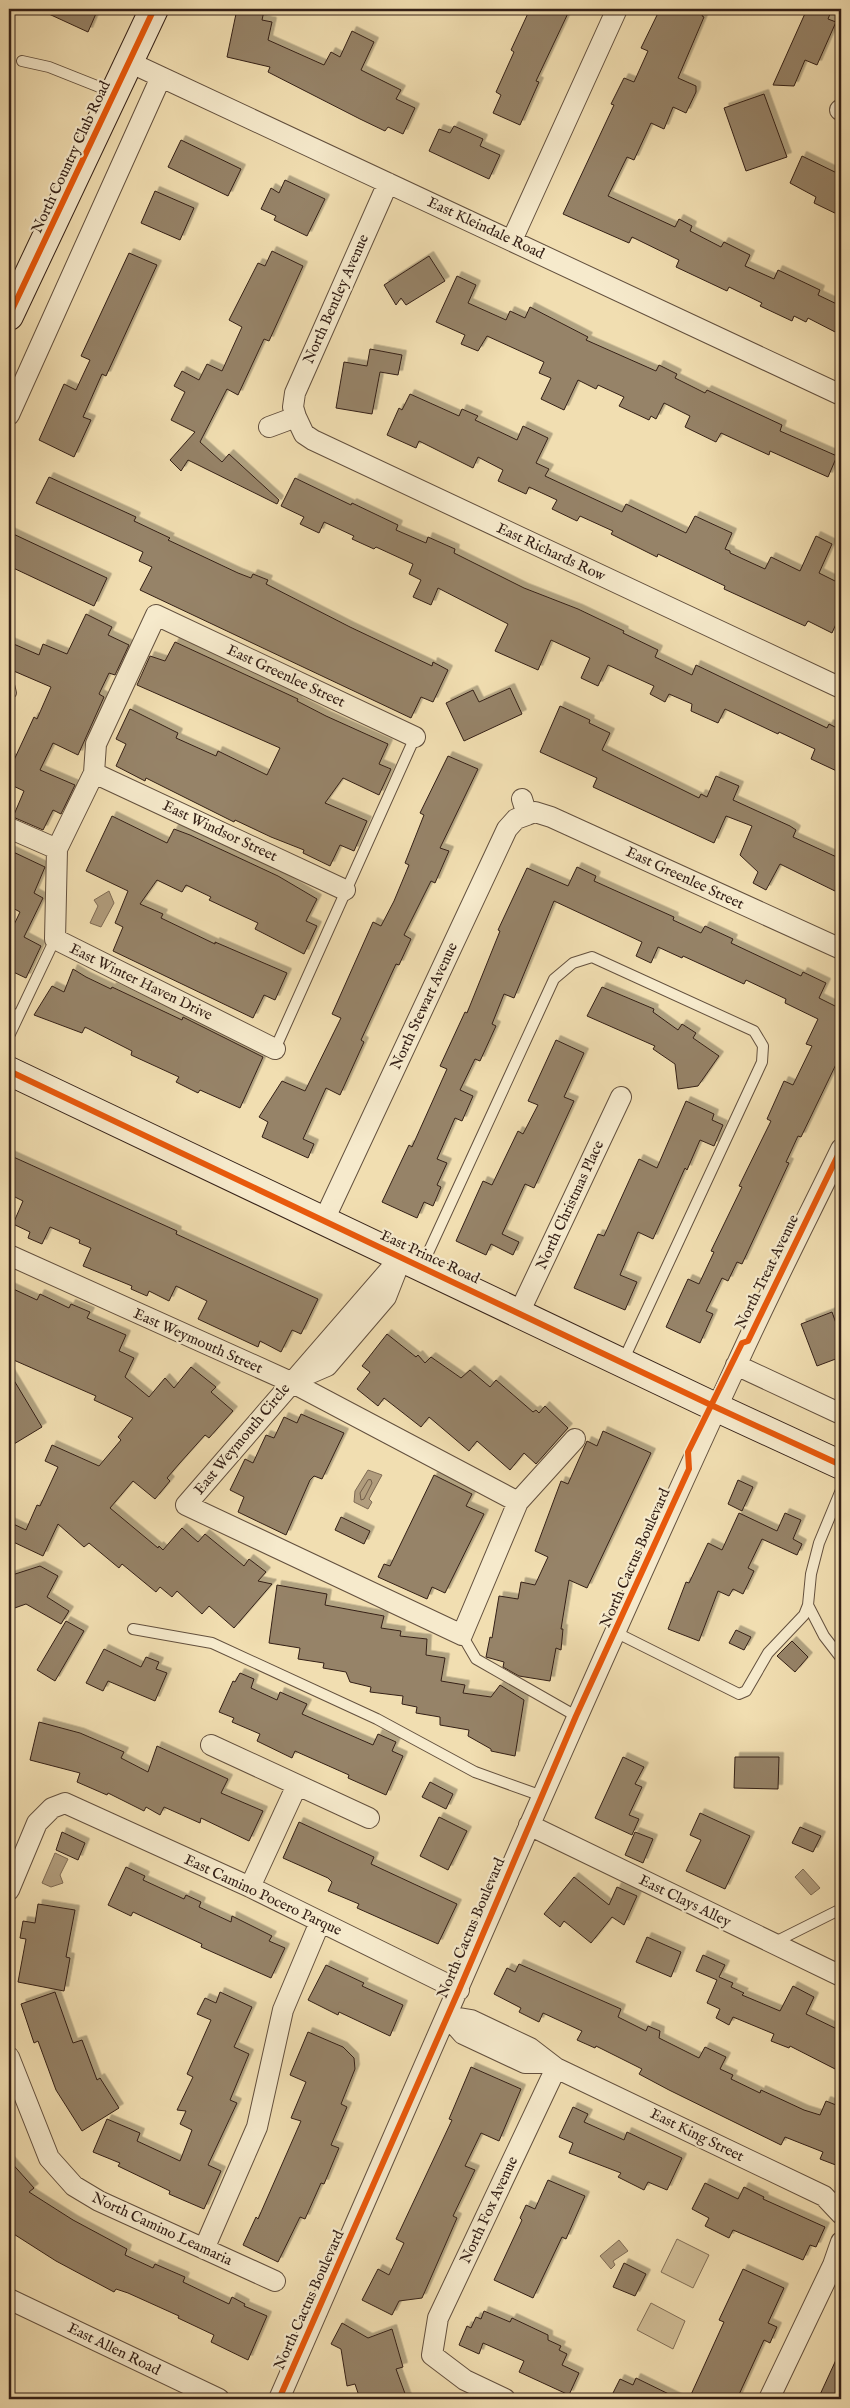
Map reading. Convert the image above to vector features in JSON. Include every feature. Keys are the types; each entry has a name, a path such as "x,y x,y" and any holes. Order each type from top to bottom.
{"main road":[{"name":"North Country Club Road","path":"9,316 154,9"},
{"name":"East Prince Road","path":"9,1070 841,1465"}],"street":[{"path":"512,240 617,9"},
{"name":"East Kleindale Road","path":"130,62 841,395"},
{"path":"9,415 161,77"},
{"name":"North Bentley Avenue","path":"296,417 293,407 295,393 388,183"},
{"path":"269,427 296,417"},
{"name":"East Richards Row","path":"296,417 304,434 313,440 841,688"},
{"name":"East Greenlee Street","path":"94,773 96,744 156,616 415,737"},
{"path":"9,828 57,849 94,773"},
{"name":"East Windsor Street","path":"94,773 345,890"},
{"name":"East Greenlee Street","path":"525,807 551,817 841,949"},
{"name":"North Stewart Avenue","path":"324,1220 507,830 525,807"},
{"name":"East Winter Haven Drive","path":"57,849 55,939 275,1049"},
{"name":"North Christmas Place","path":"518,1313 621,1097"},
{"name":"North Treat Avenue","path":"718,1408 736,1365 841,1149"},
{"name":"East Weymouth Street","path":"9,1255 291,1382 518,1502"},
{"path":"291,1382 326,1366 386,1298 411,1262"},
{"path":"736,1365 841,1414"},
{"name":"East Weymouth Circle","path":"291,1382 186,1506 462,1635"},
{"name":"North Cactus Boulevard","path":"279,2399 459,1990 576,1716 718,1408"},
{"path":"462,1635 518,1502 575,1439"},
{"path":"211,1745 369,1818"},
{"path":"250,1887 297,1785"},
{"name":"East Camino Pocero Parque","path":"9,1890 37,1823 52,1808 65,1803 250,1887 459,1990"},
{"name":"East Clays Alley","path":"529,1825 841,1976"},
{"path":"204,2250 257,2127 283,2010 320,1922"},
{"name":"East King Street","path":"447,2016 471,2020 530,2048 552,2066 824,2196 841,2214"},
{"name":"North Camino Leamaria","path":"9,2057 49,2158 74,2186 99,2202 275,2281"},
{"name":"North Fox Avenue","path":"505,2399 465,2380 432,2355 438,2318 552,2066"},
{"path":"769,2399 833,2265 841,2242"},
{"name":"East Allen Road","path":"9,2299 219,2399"}],"lane":[{"path":"22,61 49,66 115,93"},
{"path":"275,1049 415,737"},
{"path":"9,1036 13,1014 55,939"},
{"path":"411,1262 554,979 573,963 592,957 754,1031 763,1046 762,1062 622,1362"},
{"path":"615,1632 739,1694 746,1691 758,1668 804,1615 808,1605 811,1574 819,1543 841,1490"},
{"path":"808,1605 824,1636 841,1658"},
{"path":"133,1629 212,1643 377,1719 475,1772 542,1796"},
{"path":"462,1635 476,1659 576,1716"},
{"path":"772,1943 841,1908"}],"shaded area":[{"path":"677,2239 709,2255 693,2288 661,2272"},
{"path":"651,2303 685,2321 673,2349 637,2330"}],"water":[{"path":"109,891 114,903 101,927 90,923 98,906 94,900"},
{"path":"368,1470 382,1475 369,1499 372,1502 368,1509 354,1502 355,1491"},
{"path":"55,1853 68,1859 60,1875 63,1883 51,1887 42,1883"},
{"path":"803,1869 820,1888 811,1895 795,1877"},
{"path":"619,2240 628,2251 613,2261 615,2265 611,2269 600,2256"}],"building":[{"path":"38,9 98,9 88,32"},
{"path":"237,9 264,11 262,20 272,22 268,40 324,65 331,52 340,57 352,31 374,42 361,70 401,90 396,99 415,108 403,134 388,127 385,131 360,119 268,72 270,67 227,57"},
{"path":"530,9 570,9 536,81 539,82 520,125 493,113 501,95 496,92 514,52 511,50"},
{"path":"660,9 705,9 702,16 704,17 678,78 696,86 696,92 686,113 673,107 664,129 651,123 634,160 627,157 608,196 675,227 679,219 692,226 690,231 721,247 724,242 750,255 745,266 774,279 778,270 820,290 818,295 841,306 841,335 808,318 806,322 794,316 792,321 760,306 762,303 729,287 727,291 676,267 679,260 632,237 629,243 563,214 614,105 611,104 624,78 634,82 648,51 641,48"},
{"path":"807,9 832,9 828,19 836,22 817,65 805,60 794,86 773,85"},
{"path":"764,94 787,157 746,171 724,108"},
{"path":"454,126 483,139 480,146 500,155 489,179 429,151 439,129 450,133"},
{"path":"181,140 241,169 228,196 168,167"},
{"path":"802,156 841,175 841,216 814,203 816,197 790,183"},
{"path":"285,180 325,199 307,236 274,220 276,216 261,209 271,188 279,193"},
{"path":"155,191 194,208 180,240 141,223"},
{"path":"272,251 303,266 269,341 264,339 238,395 227,389 200,442 222,462 229,454 279,500 277,504 188,460 181,471 170,460 195,432 171,420 185,392 174,386 182,371 199,380 207,364 222,371 242,327 229,320 258,263 265,266"},
{"path":"129,253 157,265 106,376 102,374 83,417 91,420 74,457 39,440 64,384 76,390 90,360 81,356"},
{"path":"429,256 445,281 406,305 401,298 396,305 384,285"},
{"path":"457,276 476,285 468,303 506,320 510,311 525,318 530,307 588,337 586,340 656,371 659,365 677,374 675,378 705,393 707,390 782,425 780,431 837,456 828,477 770,451 769,455 721,433 716,442 685,427 690,416 664,403 656,419 651,416 649,420 619,406 624,397 598,385 596,389 578,380 564,410 541,399 551,378 539,373 544,362 487,336 478,351 461,344 465,335 436,322"},
{"path":"370,349 402,355 398,375 380,372 372,414 336,408 344,362 367,366"},
{"path":"410,394 459,416 462,409 478,416 475,420 517,440 523,426 548,438 536,463 549,469 545,476 622,512 626,504 686,533 695,516 732,533 725,549 765,569 771,557 800,571 816,536 832,544 819,573 841,584 841,613 832,633 808,621 805,626 724,589 725,586 658,554 657,557 611,534 613,531 580,516 577,521 552,509 557,500 529,487 526,494 498,481 503,470 478,457 473,468 419,441 416,448 387,435 399,408 402,410"},
{"path":"49,477 136,517 134,521 170,538 168,540 238,573 251,578 253,574 268,580 266,584 350,627 432,666 433,662 448,670 433,702 421,697 411,718 140,590 152,567 139,561 143,552 36,503"},
{"path":"295,478 398,525 396,530 426,543 428,537 455,549 454,553 524,588 578,609 624,631 623,633 658,650 655,657 692,675 696,665 827,728 829,724 841,730 841,773 811,759 815,749 779,732 778,734 725,709 718,723 691,711 692,704 669,694 665,702 650,694 654,686 608,665 598,686 581,678 590,658 551,640 538,670 495,651 508,624 438,588 431,605 413,597 421,580 409,574 413,564 376,547 374,549 352,539 354,536 324,522 319,533 300,524 304,517 281,506"},
{"path":"9,532 107,578 94,606 9,566"},
{"path":"86,614 112,627 108,635 129,645 115,675 109,673 99,694 104,697 78,755 53,743 40,770 75,785 61,814 53,810 43,830 13,817 24,791 9,784 9,758 14,760 34,717 37,719 51,687 9,669 9,642 39,655 43,644 67,654"},
{"path":"175,642 298,699 297,701 326,716 388,744 379,764 391,769 379,795 343,778 325,803 367,821 354,851 340,845 330,866 303,853 304,850 235,820 234,822 146,778 145,781 116,766 126,744 116,739 130,709 178,733 176,738 216,756 218,751 267,775 280,748 137,685 150,656 165,661"},
{"path":"510,688 522,714 464,741 446,703 473,690 479,702"},
{"path":"560,706 590,720 589,723 610,733 602,750 699,798 701,794 707,797 716,776 739,786 733,800 790,826 796,830 793,837 841,859 841,894 780,864 766,890 753,883 758,872 740,855 752,826 726,816 714,843 593,787 597,778 540,752"},
{"path":"448,756 478,769 440,848 449,851 435,883 431,881 404,935 411,939 399,965 396,964 361,1040 364,1042 340,1095 326,1088 303,1139 314,1144 308,1158 262,1137 268,1122 259,1117 282,1081 305,1091 341,1018 332,1014 373,922 381,926 394,901 409,865 405,863 424,815 420,813"},
{"path":"112,816 167,843 174,829 190,835 278,876 317,899 306,921 317,926 304,954 255,929 258,923 209,900 211,897 186,885 182,892 157,880 140,904 163,914 161,918 215,944 215,942 287,973 275,1000 264,995 253,1018 113,951 123,927 115,923 128,891 86,871"},
{"path":"9,850 45,867 34,893 43,898 24,937 41,946 26,978 9,970 9,930 11,931 20,912 9,906"},
{"path":"577,867 596,876 594,881 674,917 673,920 701,933 705,926 733,939 731,943 801,976 803,972 826,983 819,998 841,1009 841,1054 801,1137 798,1136 786,1162 789,1163 742,1264 737,1262 728,1281 722,1278 706,1311 713,1314 700,1343 666,1327 688,1279 699,1284 714,1252 711,1251 742,1187 739,1186 771,1121 767,1119 784,1081 793,1085 812,1046 806,1044 818,1019 785,1003 786,999 746,980 744,984 683,956 682,958 658,947 651,963 636,956 642,942 554,901 514,998 504,994 492,1024 496,1026 480,1061 475,1059 460,1090 473,1096 462,1121 455,1118 437,1159 447,1163 437,1185 441,1187 433,1206 424,1202 417,1218 382,1202 409,1145 412,1147 447,1069 440,1066 465,1012 467,1013 500,931 498,930 527,868 568,886"},
{"path":"73,969 111,989 112,987 182,1020 183,1017 263,1057 240,1108 200,1090 198,1093 176,1082 179,1077 131,1055 132,1051 85,1027 82,1033 34,1015 52,986 64,992"},
{"path":"602,987 654,1009 653,1012 678,1030 682,1024 696,1033 693,1038 719,1056 698,1086 678,1089 675,1064 653,1049 655,1046 587,1016"},
{"path":"556,1040 584,1053 564,1097 574,1101 534,1188 525,1184 502,1234 519,1242 513,1255 491,1244 486,1255 456,1241 483,1181 492,1185 518,1131 523,1134 538,1105 528,1101"},
{"path":"686,1101 714,1114 712,1120 723,1125 714,1146 700,1140 687,1170 685,1168 653,1239 638,1232 620,1275 637,1282 625,1310 574,1288 598,1234 604,1236 639,1159 657,1168"},
{"path":"9,1155 177,1231 176,1234 318,1299 301,1334 292,1330 281,1352 260,1341 258,1347 198,1319 207,1301 176,1286 169,1301 149,1291 147,1296 131,1289 132,1286 83,1266 91,1248 79,1243 80,1240 50,1227 42,1244 28,1238 30,1232 13,1224 23,1201 9,1194"},
{"path":"9,1287 37,1300 40,1294 69,1308 71,1304 90,1312 87,1318 126,1335 119,1351 134,1358 125,1377 149,1397 165,1378 174,1388 191,1367 216,1387 211,1392 233,1411 209,1438 205,1435 179,1464 167,1478 170,1481 155,1499 133,1481 110,1508 158,1548 159,1546 163,1550 182,1528 198,1542 205,1534 244,1566 249,1559 266,1572 258,1581 272,1584 234,1628 209,1606 202,1614 177,1591 172,1597 160,1587 156,1592 122,1564 119,1568 89,1543 84,1547 58,1524 43,1556 9,1540 9,1522 26,1530 37,1505 40,1506 58,1467 45,1461 52,1445 99,1466 121,1440 118,1437 133,1418 94,1400 96,1396 9,1358"},
{"path":"832,1312 841,1337 841,1357 817,1366 801,1324"},
{"path":"387,1334 416,1357 418,1355 425,1363 431,1357 461,1378 470,1370 490,1387 496,1380 533,1412 536,1410 539,1413 545,1406 568,1428 536,1464 524,1453 510,1470 477,1441 469,1451 429,1417 421,1427 384,1398 378,1406 357,1389 370,1372 362,1366"},
{"path":"9,1372 42,1427 9,1447"},
{"path":"301,1414 344,1433 322,1479 314,1476 310,1480 286,1535 238,1512 244,1497 230,1490 245,1459 253,1463 266,1435 274,1438 284,1417 297,1423"},
{"path":"603,1431 651,1453 587,1588 569,1580 561,1629 563,1629 561,1650 556,1648 550,1681 519,1676 503,1667 504,1662 486,1657 490,1637 492,1638 499,1596 518,1599 521,1582 535,1585 548,1557 535,1551 561,1481 568,1484 587,1441 597,1446"},
{"path":"434,1475 472,1494 466,1506 484,1514 445,1593 432,1587 427,1599 378,1577 384,1564 390,1566"},
{"path":"738,1480 753,1487 742,1511 728,1504"},
{"path":"739,1513 777,1531 785,1513 801,1520 793,1539 802,1544 797,1555 762,1539 748,1568 754,1571 743,1594 733,1589 729,1596 718,1591 699,1641 668,1629 686,1582 689,1583 708,1543 722,1550"},
{"path":"341,1517 370,1531 364,1544 335,1530"},
{"path":"40,1566 58,1576 47,1597 69,1611 61,1624 26,1604 9,1610 9,1576"},
{"path":"277,1585 327,1594 325,1605 384,1616 381,1628 401,1631 400,1636 427,1639 426,1655 445,1658 441,1681 465,1685 463,1693 491,1697 500,1685 524,1700 515,1756 491,1751 491,1749 468,1736 469,1730 440,1725 440,1717 416,1713 417,1707 402,1704 403,1696 370,1692 371,1687 350,1682 346,1672 323,1668 324,1663 298,1659 300,1648 269,1643"},
{"path":"66,1621 84,1631 55,1681 37,1670"},
{"path":"736,1630 751,1637 744,1650 729,1643"},
{"path":"792,1641 808,1657 795,1672 777,1656"},
{"path":"104,1649 141,1667 146,1657 159,1662 156,1669 167,1673 155,1701 108,1681 103,1691 86,1683"},
{"path":"240,1673 254,1679 251,1688 277,1700 280,1692 307,1704 302,1714 373,1745 378,1734 396,1742 392,1751 403,1756 386,1795 348,1778 349,1775 295,1751 292,1758 257,1741 260,1734 232,1722 234,1718 219,1712 233,1681 235,1682"},
{"path":"39,1722 80,1733 124,1752 121,1758 148,1772 157,1746 228,1779 221,1793 263,1811 249,1841 201,1818 200,1823 164,1807 160,1815 146,1807 144,1811 108,1793 107,1795 77,1782 80,1773 30,1760"},
{"path":"623,1757 644,1767 635,1784 642,1787 629,1815 639,1819 632,1835 595,1818"},
{"path":"735,1757 779,1757 778,1789 734,1788"},
{"path":"430,1782 453,1794 446,1809 422,1797"},
{"path":"700,1813 750,1836 725,1889 686,1871 701,1840 690,1835"},
{"path":"439,1817 467,1831 448,1870 420,1856"},
{"path":"299,1822 374,1857 371,1864 457,1904 438,1944 357,1908 359,1904 328,1891 332,1882 328,1878 283,1858"},
{"path":"800,1827 821,1836 813,1852 792,1843"},
{"path":"62,1832 85,1843 78,1860 56,1850"},
{"path":"635,1832 653,1839 643,1863 625,1855"},
{"path":"126,1867 145,1876 143,1880 184,1899 186,1895 201,1902 199,1907 231,1922 232,1916 272,1936 269,1941 285,1948 271,1978 201,1947 202,1944 133,1912 131,1916 108,1905"},
{"path":"574,1877 609,1905 617,1887 637,1896 624,1925 612,1917 591,1943 564,1921 560,1927 544,1914"},
{"path":"38,1904 75,1910 66,1957 70,1958 64,1991 18,1982 26,1939 20,1938 23,1921 35,1923"},
{"path":"647,1937 681,1952 671,1977 636,1962"},
{"path":"703,1955 725,1965 719,1977 733,1983 731,1987 744,1993 742,1995 780,2011 793,1986 814,1997 806,2014 841,2031 841,2072 790,2046 789,2048 771,2041 774,2034 733,2017 729,2025 716,2018 720,2009 707,2003 717,1980 696,1971"},
{"path":"519,1964 621,2009 618,2017 646,2031 648,2026 660,2031 659,2038 699,2058 705,2047 726,2057 720,2069 733,2075 731,2079 760,2093 761,2090 804,2110 820,2115 826,2101 841,2107 841,2167 820,2159 823,2152 785,2137 781,2145 669,2090 639,2074 642,2069 596,2046 595,2048 577,2040 582,2031 543,2013 539,2022 519,2012 521,2008 494,1994 507,1968 515,1972"},
{"path":"326,1965 364,1983 362,1986 403,2005 390,2036 339,2012 338,2015 308,2000"},
{"path":"55,1992 73,2043 82,2040 97,2080 100,2078 119,2108 82,2131 56,2090 38,2041 34,2043 21,2004"},
{"path":"220,1992 252,2007 234,2047 249,2054 230,2100 237,2103 208,2165 221,2171 204,2209 169,2194 170,2191 118,2166 120,2163 93,2152 107,2119 140,2133 137,2141 180,2161 192,2130 180,2124 186,2111 177,2110 193,2077 187,2074 211,2020 197,2014 205,1998 216,2003"},
{"path":"308,2032 343,2047 354,2058 355,2069 341,2104 347,2107 331,2145 339,2148 324,2184 321,2183 305,2219 300,2217 278,2262 243,2245 256,2217 258,2219 301,2121 291,2118 306,2082 290,2075"},
{"path":"471,2067 521,2089 499,2141 481,2133 465,2166 475,2170 453,2216 457,2218 422,2298 399,2301 392,2315 362,2300 378,2269 389,2275 404,2243 396,2239 452,2120 449,2119"},
{"path":"573,2107 588,2114 584,2122 624,2140 627,2132 682,2158 667,2190 648,2182 644,2190 618,2177 621,2173 569,2153 573,2143 559,2137"},
{"path":"9,2160 34,2188 29,2192 73,2220 127,2249 125,2255 153,2268 155,2264 185,2277 183,2282 229,2304 232,2297 245,2304 244,2306 267,2316 248,2360 211,2342 214,2335 178,2318 179,2316 128,2293 116,2289 114,2292 56,2261 9,2231"},
{"path":"548,2180 585,2196 566,2239 562,2237 533,2298 494,2280 522,2220 520,2218 526,2205 535,2209"},
{"path":"705,2183 738,2199 744,2187 764,2197 763,2199 825,2227 816,2247 810,2245 803,2260 733,2230 729,2238 705,2226 709,2218 692,2209"},
{"path":"624,2263 646,2274 635,2296 613,2287"},
{"path":"743,2269 784,2288 768,2323 777,2327 770,2343 764,2340 737,2399 689,2399 724,2322 719,2320"},
{"path":"484,2311 510,2322 512,2318 548,2335 548,2340 561,2346 559,2350 567,2354 562,2365 579,2373 569,2395 519,2372 524,2361 483,2343 479,2354 459,2345 467,2326 471,2328 476,2317 481,2319"},
{"path":"342,2323 368,2338 392,2329 403,2367 396,2369 407,2399 360,2399 355,2384 347,2386 341,2349 331,2344"},
{"path":"841,2349 841,2399 818,2399"},
{"path":"636,2378 679,2399 610,2399 620,2379 633,2385"}],"cycle path":[{"path":"9,316 154,9"},
{"path":"9,1071 841,1465"},
{"path":"279,2399 459,1990 576,1716 689,1469 688,1452 742,1343 748,1341 841,1149"}]}
